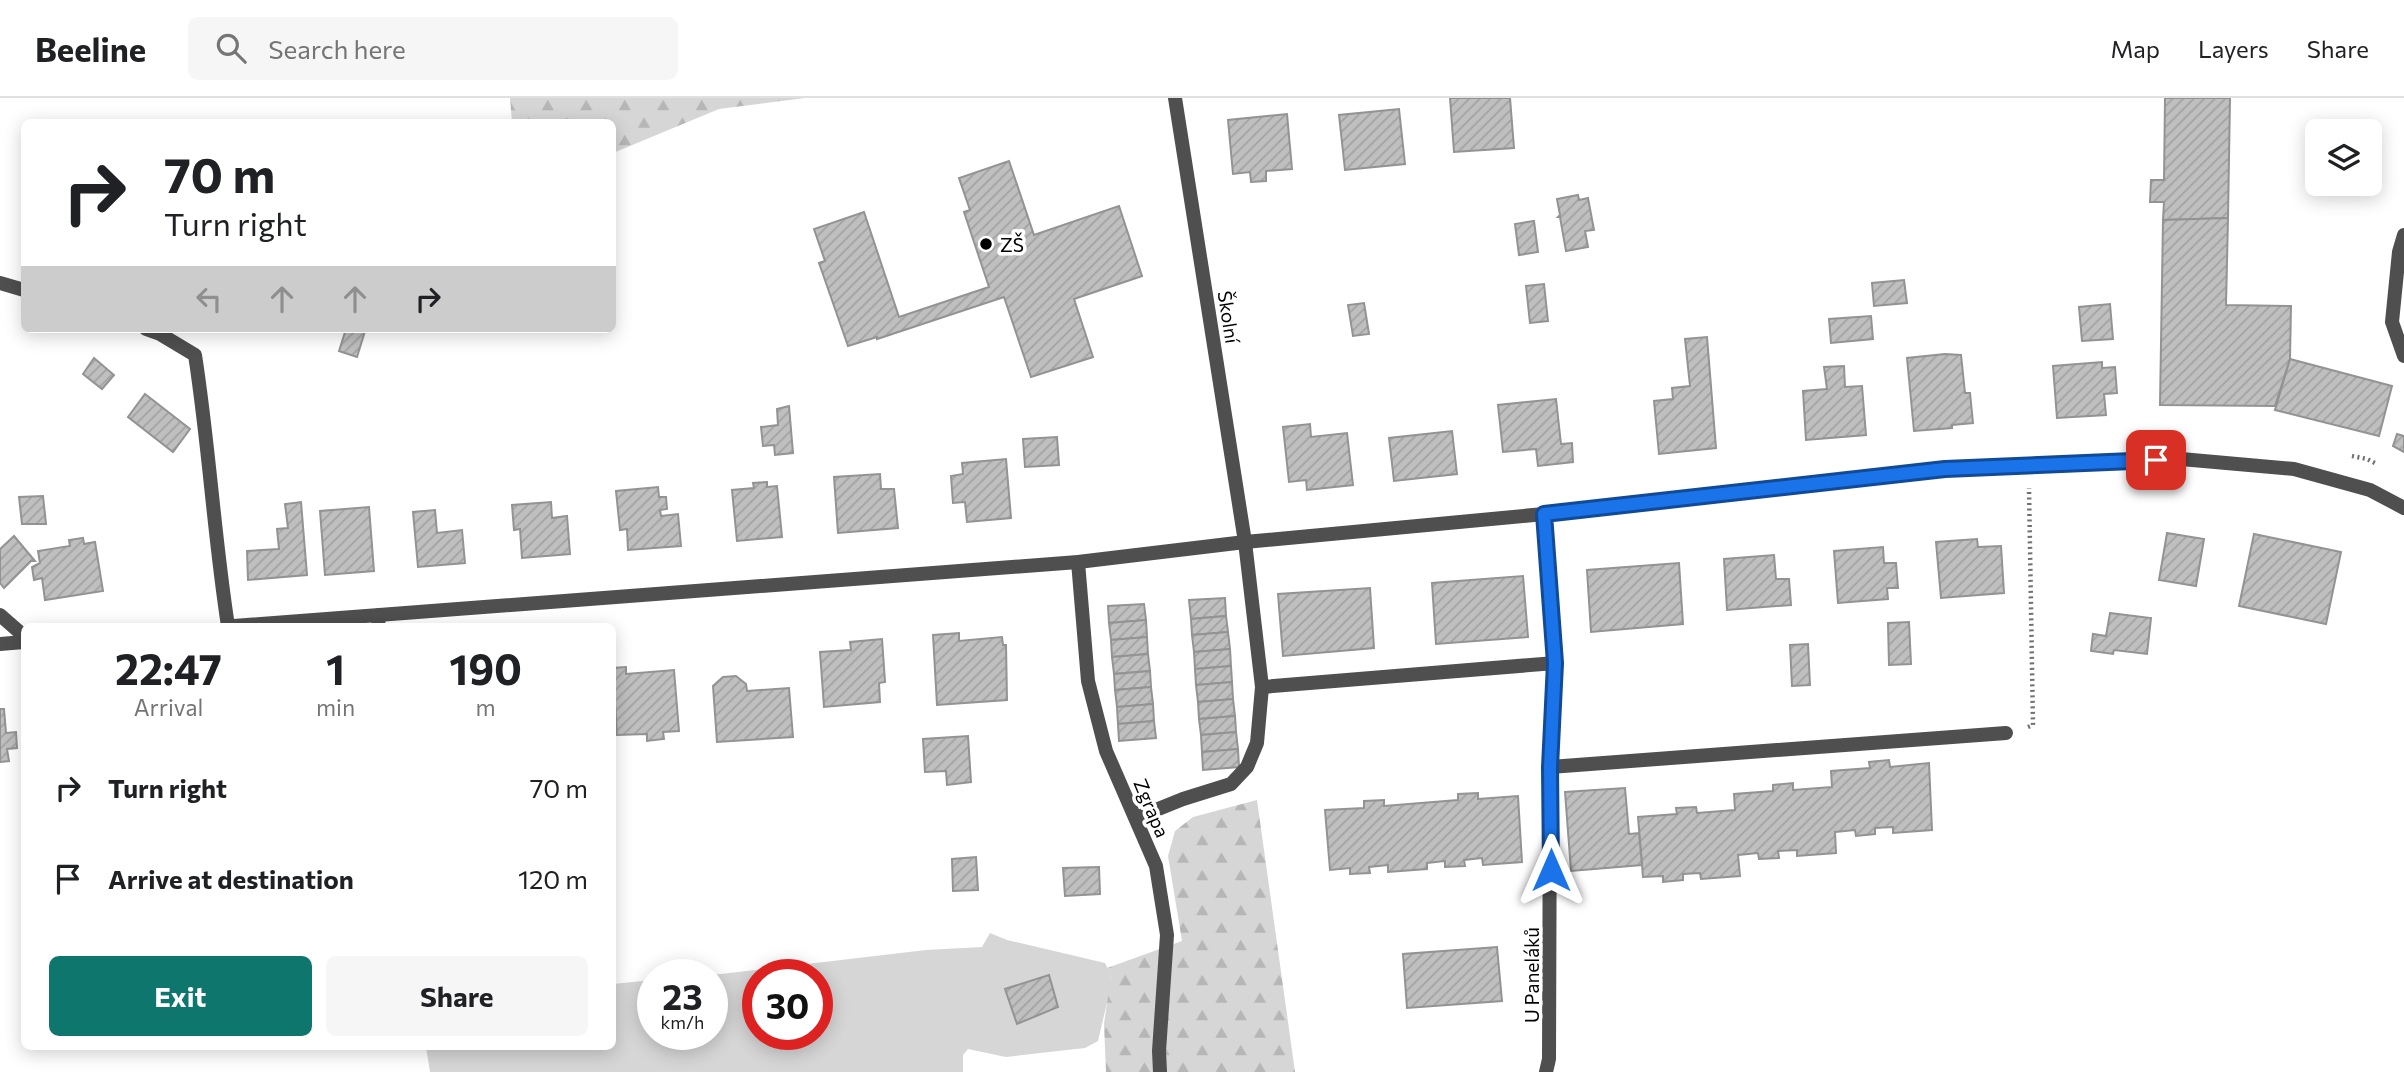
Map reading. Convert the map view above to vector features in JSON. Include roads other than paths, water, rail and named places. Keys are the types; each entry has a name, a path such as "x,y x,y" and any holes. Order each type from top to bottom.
{"street":[{"name":"Školní","path":"1136,818 1231,784 1247,767 1257,743 1262,687 1244,541 1175,98"},
{"path":"2404,236 2399,252 2392,322 2404,356"},
{"path":"0,283 21,289"},
{"path":"157,333 195,355 228,623"},
{"path":"320,623 378,621 1079,562 1244,541 1544,514 1945,469 2181,459 2294,469 2370,490 2404,508"},
{"name":"U Paneláků","path":"1544,514 1555,663 1550,767 1547,1065"},
{"name":"Zgrapa","path":"1079,562 1088,681 1107,751 1156,866 1167,935 1158,1051 1160,1072"},
{"path":"0,615 21,633"},
{"path":"0,644 21,642"},
{"path":"1262,687 1555,663"},
{"path":"1550,767 2006,733"}],"place":[{"name":"ZŠ","path":"986,244"}]}
